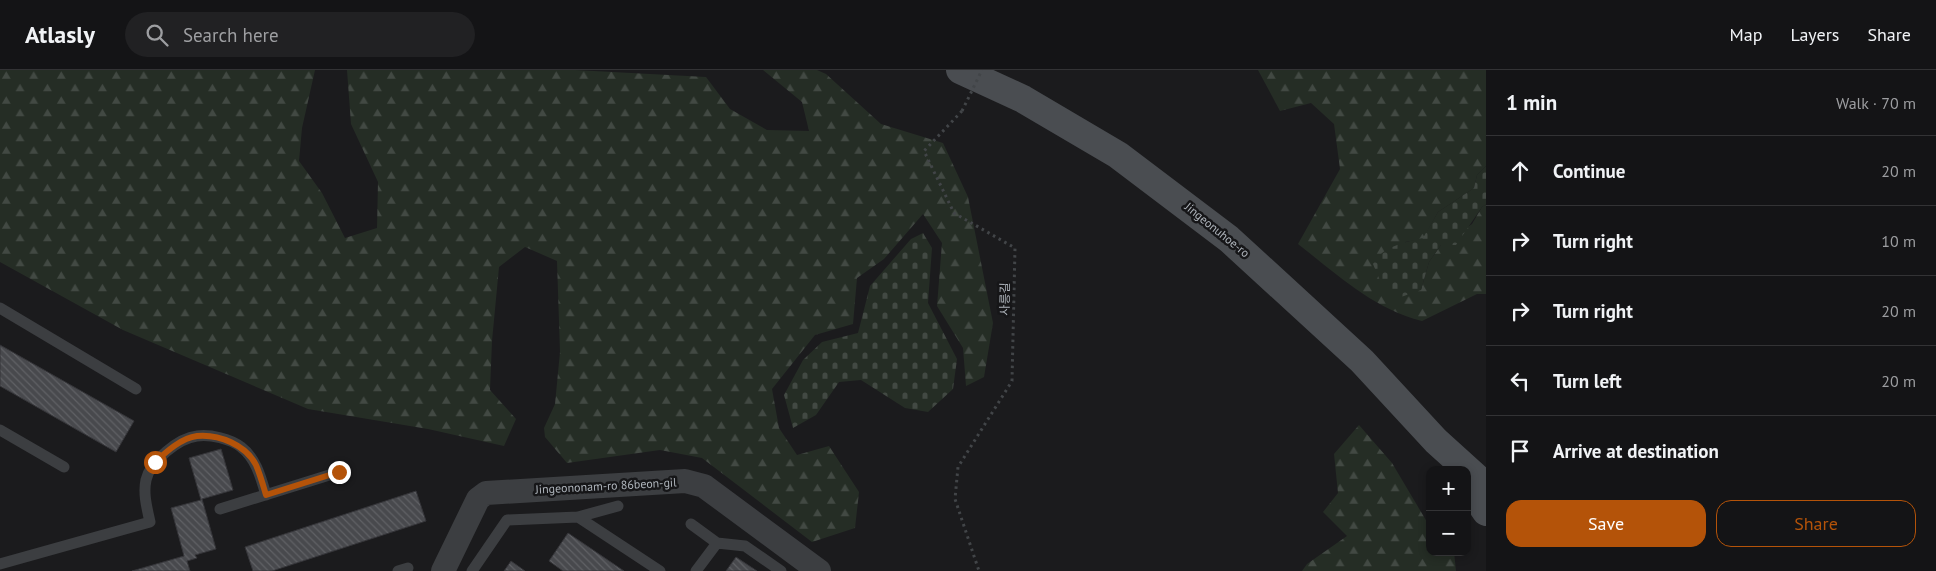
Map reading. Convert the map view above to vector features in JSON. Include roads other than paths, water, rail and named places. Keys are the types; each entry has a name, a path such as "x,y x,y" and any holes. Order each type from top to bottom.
{"main road":[{"name":"Jingeonuhoe-ro","path":"960,70 1023,99 1086,135 1118,155 1230,238 1301,302 1362,361 1436,441 1486,486"},
{"name":"Jingeonuhoe-ro","path":"1436,441 1454,466"},
{"path":"1471,490 1486,512"}],"street":[{"name":"Jingeononam-ro 86beon-gil","path":"443,571 478,498 486,493 685,481 704,486 819,571"}],"lane":[{"path":"0,308 136,389"},
{"path":"0,430 64,467"},
{"path":"0,564 150,522 145,498 146,478 155,462 172,447 196,436 219,438 241,447 256,464 266,495"},
{"path":"220,509 339,472"},
{"path":"472,571 507,520 578,517 618,506"},
{"path":"578,517 660,571"},
{"path":"691,524 717,543 745,546 781,571"},
{"path":"696,571 717,543"}]}
